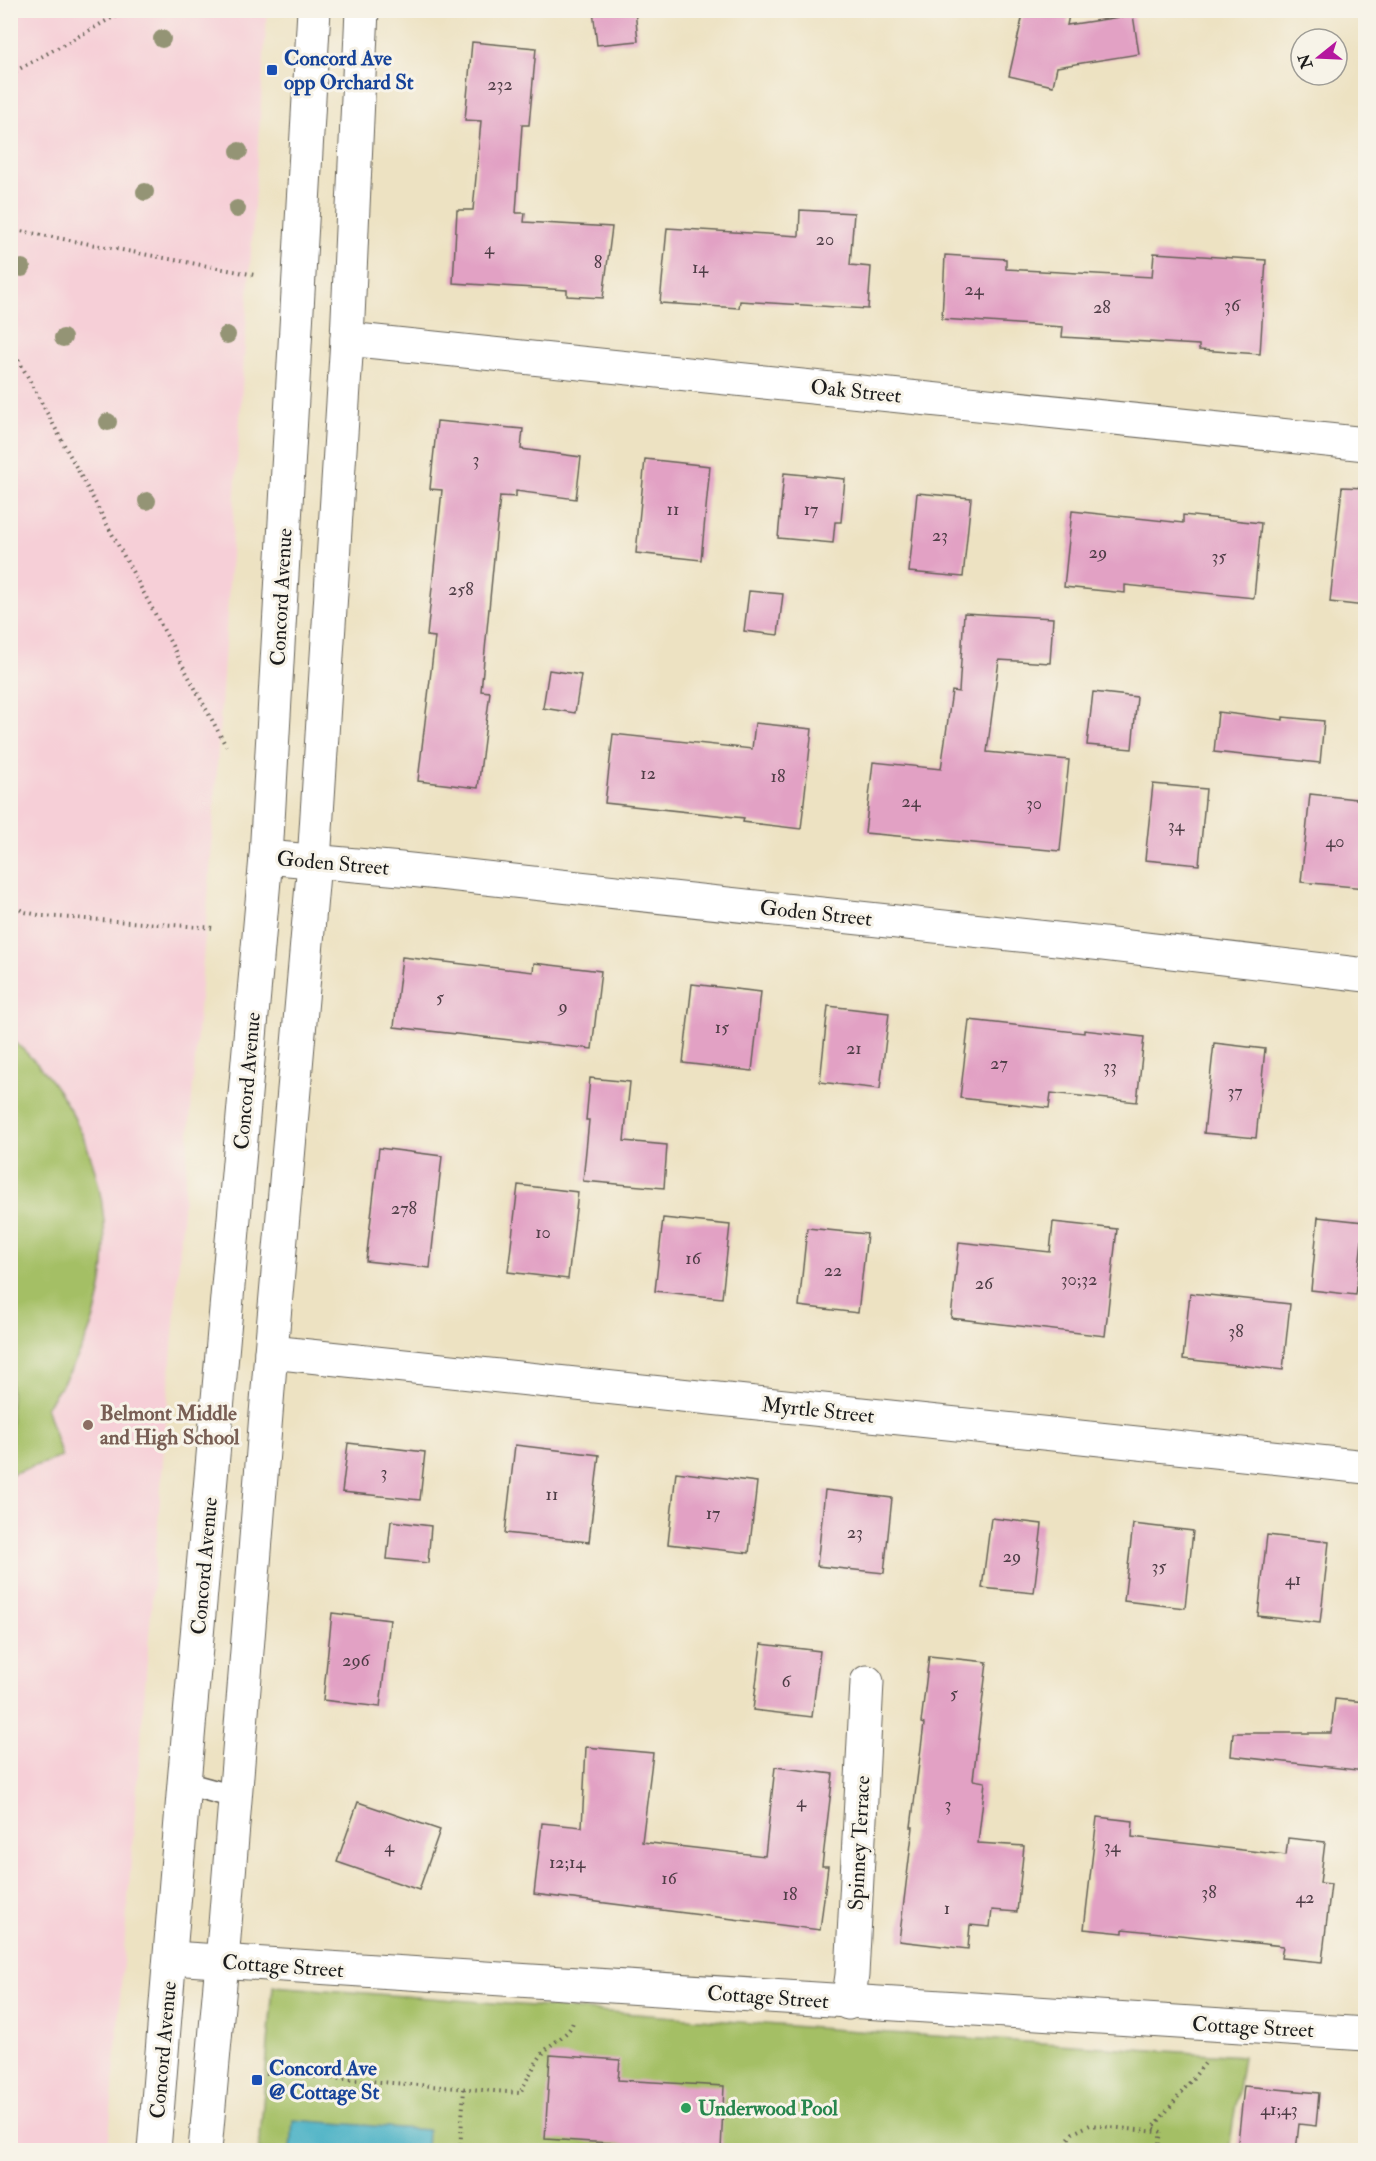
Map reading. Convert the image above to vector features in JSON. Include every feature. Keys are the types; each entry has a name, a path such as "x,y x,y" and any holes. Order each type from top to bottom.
{"street":[{"name":"Concord Avenue","path":"154,2151 266,857 314,10"},
{"path":"205,2151 314,862 346,339 362,10"},
{"name":"Oak Street","path":"346,339 1365,444"},
{"name":"Goden Street","path":"266,857 413,870 1103,944 1365,975"},
{"name":"Myrtle Street","path":"271,1352 1365,1467"},
{"name":"Spinney Terrace","path":"848,2003 852,1976 867,1682"},
{"name":"Cottage Street","path":"171,1958 848,2003 1365,2034"}],"lane":[{"path":"184,1784 235,1797"}],"path":[{"path":"10,74 126,10"},
{"path":"10,230 255,275"},
{"path":"10,344 226,746"},
{"path":"10,903 26,912 42,916 216,928"},
{"path":"266,2073 520,2093 548,2047 572,2027 574,2019"},
{"path":"1161,2132 1153,2128 1213,2054 1215,2025"},
{"path":"460,2151 465,2089"},
{"path":"1066,2151 1068,2139 1073,2133 1090,2125 1161,2132"},
{"path":"1158,2151 1161,2132"}],"shaded area":[{"name":"Belmont Middle and High School","path":"11,11 267,11 210,872 108,2150 11,2150"}],"green space":[{"path":"10,1038 38,1065 61,1095 79,1128 93,1164 102,1201 105,1239 103,1277 91,1327 75,1363 46,1407 62,1457 11,1474"},
{"path":"273,1986 843,2030 1243,2056 1229,2150 259,2150"}],"water":[{"path":"293,2120 428,2130 427,2150 291,2150"}],"building":[{"path":"593,10 635,10 638,41 597,45"},
{"path":"1024,10 1070,10 1067,25 1133,15 1139,54 1057,67 1053,86 1009,76"},
{"path":"472,42 536,48 529,125 522,125 516,213 525,213 524,222 612,227 603,298 567,296 567,290 453,283 457,210 473,210 481,121 465,120"},
{"path":"800,210 854,213 850,265 871,267 868,309 740,301 739,308 660,303 667,228 799,236"},
{"path":"1154,253 1266,260 1260,354 1199,350 1199,345 1062,337 1063,327 942,319 945,255 1006,259 1006,269 1152,277"},
{"path":"437,421 523,429 521,449 581,457 576,499 516,491 516,497 500,496 481,691 490,692 478,788 418,781 435,637 427,636 442,490 430,489"},
{"path":"645,459 710,466 701,560 636,553"},
{"path":"784,473 845,479 841,522 835,522 833,543 778,538"},
{"path":"1342,487 1365,488 1365,606 1330,602"},
{"path":"917,493 971,498 963,577 909,572"},
{"path":"1072,511 1183,523 1183,515 1261,523 1254,598 1125,585 1125,593 1064,587"},
{"path":"749,591 783,594 778,635 744,631"},
{"path":"964,613 1053,618 1050,663 999,660 987,752 1069,760 1060,851 865,833 873,762 941,769 952,691 959,692"},
{"path":"549,670 581,675 575,713 543,708"},
{"path":"1093,692 1137,697 1132,749 1087,745"},
{"path":"1218,712 1283,720 1283,717 1324,721 1320,763 1214,752"},
{"path":"755,723 812,729 801,829 743,822 744,818 605,803 613,734 752,749"},
{"path":"1153,784 1206,789 1199,865 1145,860"},
{"path":"1310,794 1365,800 1365,888 1301,882"},
{"path":"402,957 533,972 534,963 601,971 592,1049 394,1027"},
{"path":"692,984 761,992 752,1071 683,1063"},
{"path":"828,1006 889,1013 880,1089 820,1082"},
{"path":"969,1020 1084,1033 1084,1030 1144,1037 1137,1102 1051,1093 1049,1108 960,1098"},
{"path":"1214,1043 1265,1049 1256,1138 1204,1133"},
{"path":"590,1078 630,1082 624,1141 667,1145 664,1188 583,1181 589,1120 586,1120"},
{"path":"379,1148 442,1156 430,1268 366,1261"},
{"path":"518,1185 578,1192 568,1279 508,1272"},
{"path":"1318,1217 1364,1222 1356,1295 1311,1290"},
{"path":"663,1218 730,1225 722,1298 655,1291"},
{"path":"1053,1222 1117,1229 1105,1336 951,1318 959,1242 1050,1252"},
{"path":"807,1228 867,1234 858,1313 799,1306"},
{"path":"1190,1293 1290,1304 1283,1370 1183,1359"},
{"path":"348,1443 425,1452 420,1500 342,1492"},
{"path":"515,1445 599,1455 589,1542 505,1533"},
{"path":"676,1472 757,1482 749,1553 668,1544"},
{"path":"825,1490 892,1498 884,1573 817,1566"},
{"path":"991,1518 1042,1524 1034,1593 982,1588"},
{"path":"391,1521 431,1526 428,1563 387,1559"},
{"path":"1133,1524 1193,1531 1185,1608 1124,1601"},
{"path":"1267,1535 1329,1542 1320,1623 1258,1616"},
{"path":"332,1613 390,1620 380,1707 323,1700"},
{"path":"761,1644 820,1651 812,1717 753,1710"},
{"path":"929,1656 987,1662 973,1780 985,1782 978,1843 1024,1846 1017,1912 992,1910 990,1927 970,1925 968,1949 899,1941 924,1724 921,1723"},
{"path":"1335,1699 1365,1702 1365,1771 1231,1756 1233,1733 1331,1733"},
{"path":"586,1747 653,1753 642,1842 765,1856 775,1767 833,1774 822,1866 828,1866 820,1930 534,1894 542,1823 582,1827"},
{"path":"358,1802 440,1830 419,1890 337,1862"},
{"path":"1097,1817 1133,1821 1132,1837 1286,1855 1288,1838 1325,1842 1320,1883 1331,1884 1322,1962 1281,1958 1283,1946 1123,1929 1123,1933 1084,1929"},
{"path":"550,2055 620,2060 618,2080 724,2086 721,2150 545,2139"},
{"path":"1244,2086 1319,2093 1316,2126 1299,2124 1296,2151 1237,2151"}],"place":[{"name":"Concord Ave opp Orchard St","path":"272,70"},
{"name":"Belmont Middle and High School","path":"88,1425"},
{"name":"Concord Ave @ Cottage St","path":"257,2080"},
{"name":"Underwood Pool","path":"686,2108"}]}
